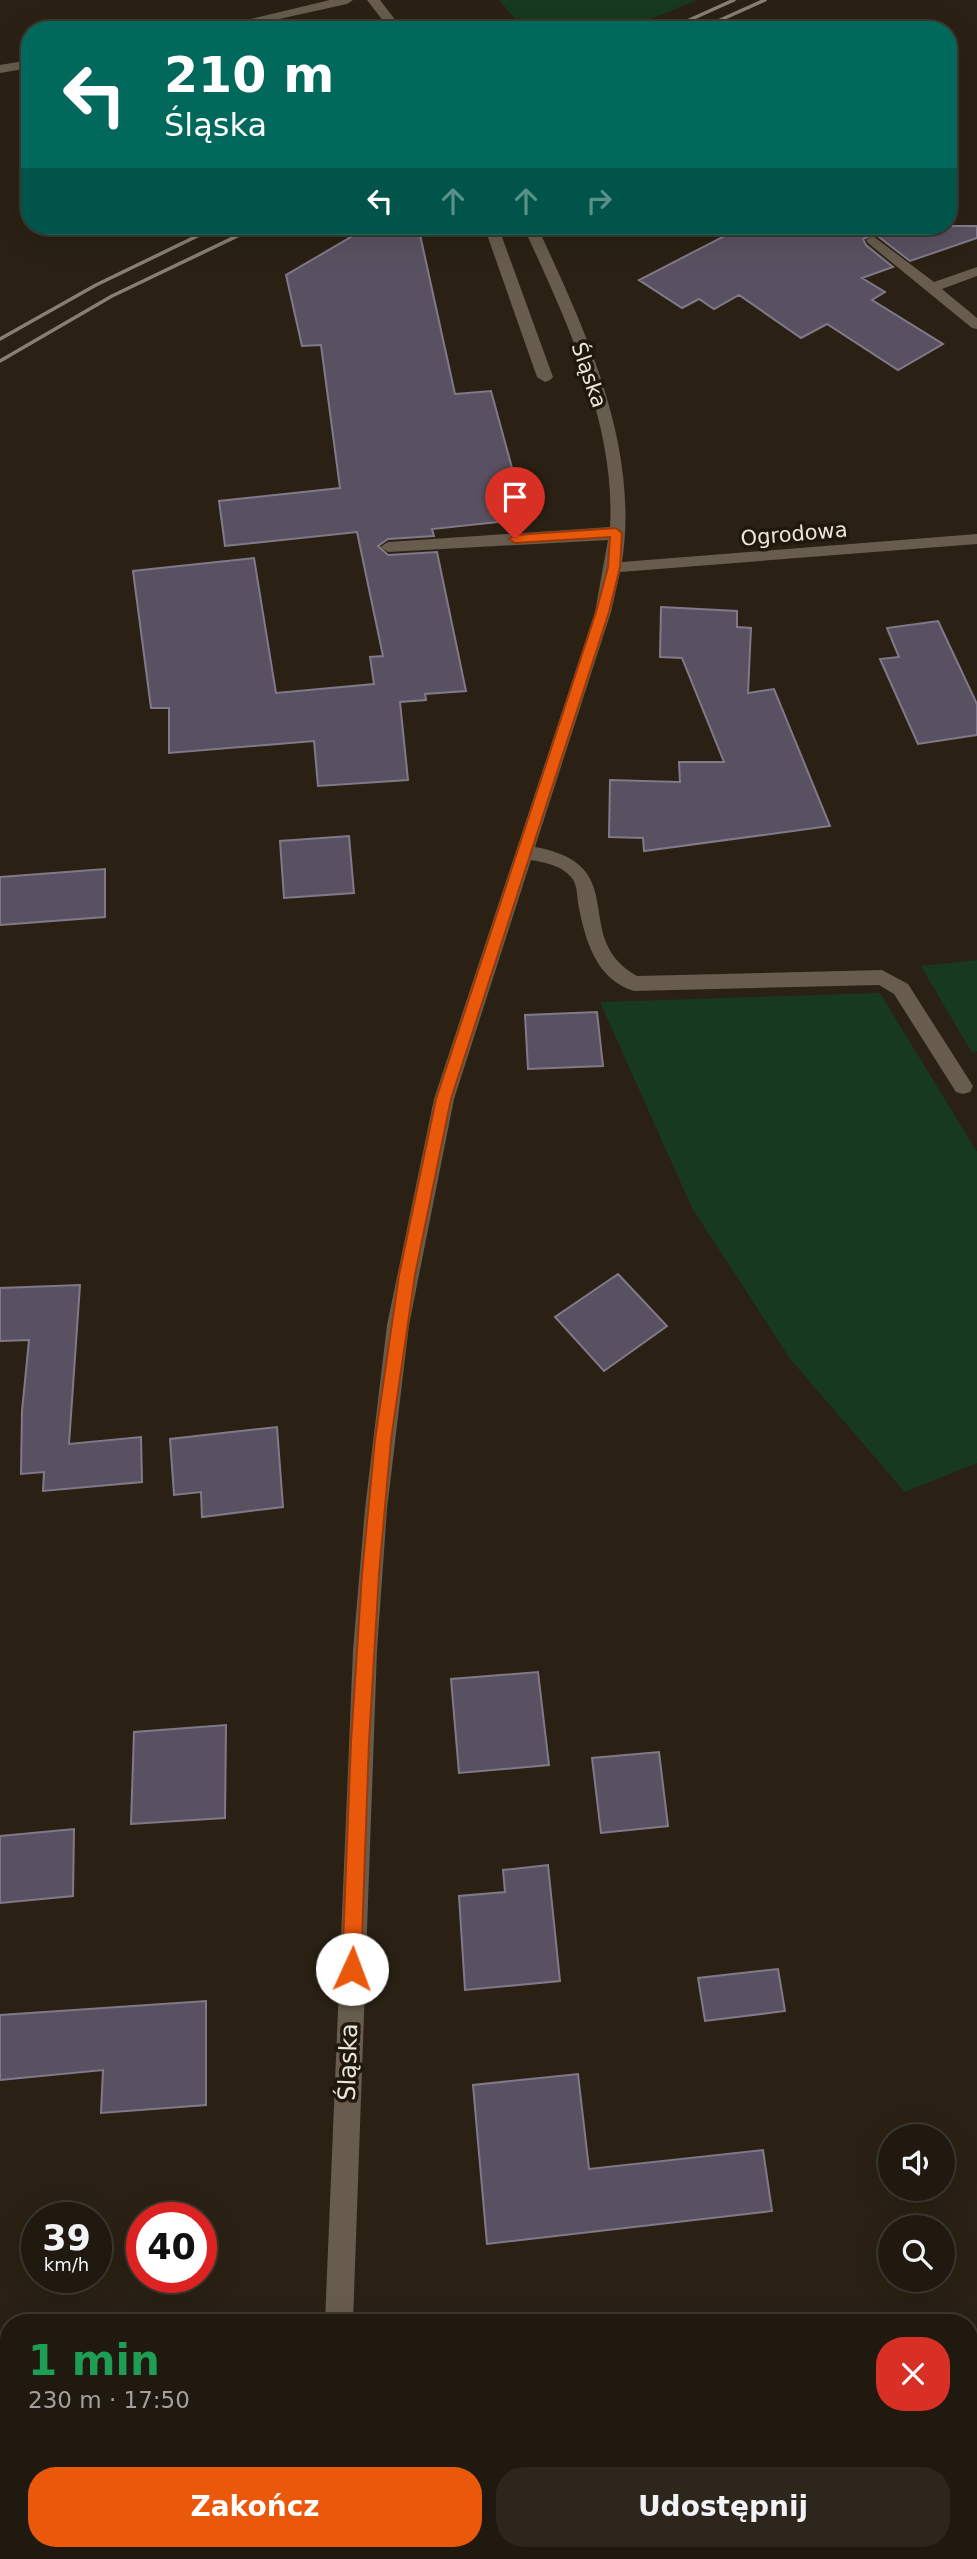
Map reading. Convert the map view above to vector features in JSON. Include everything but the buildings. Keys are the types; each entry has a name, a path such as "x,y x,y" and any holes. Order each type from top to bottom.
{"street":[{"path":"252,21 347,0"},
{"path":"373,0 390,21"},
{"path":"0,69 21,66"},
{"name":"Śląska","path":"494,235 545,377"},
{"name":"Śląska","path":"339,2314 360,1742 370,1574 386,1416 407,1275 444,1099 603,612 614,567 618,494 605,422 568,316 534,235"},
{"path":"873,240 977,325"},
{"path":"932,288 977,271"},
{"path":"388,547 616,533"},
{"name":"Ogrodowa","path":"614,567 977,539"},
{"path":"524,852 568,862 578,871 583,880 600,954 618,978 634,984 882,977 901,989 963,1086"}],"green space":[{"path":"499,0 696,0 647,21 516,21"},
{"path":"977,960 977,1051 972,1053 921,966"},
{"path":"880,993 977,1152 977,1463 905,1492 791,1360 692,1208 600,1002"}],"railway":[{"path":"687,21 734,0"},
{"path":"718,21 765,0"},
{"path":"0,339 96,285 199,235"},
{"path":"0,361 112,296 239,235"}],"route":[{"path":"352,1969 360,1742 370,1574 383,1440 407,1275 444,1099 603,612 616,551 616,533 515,539"}]}
